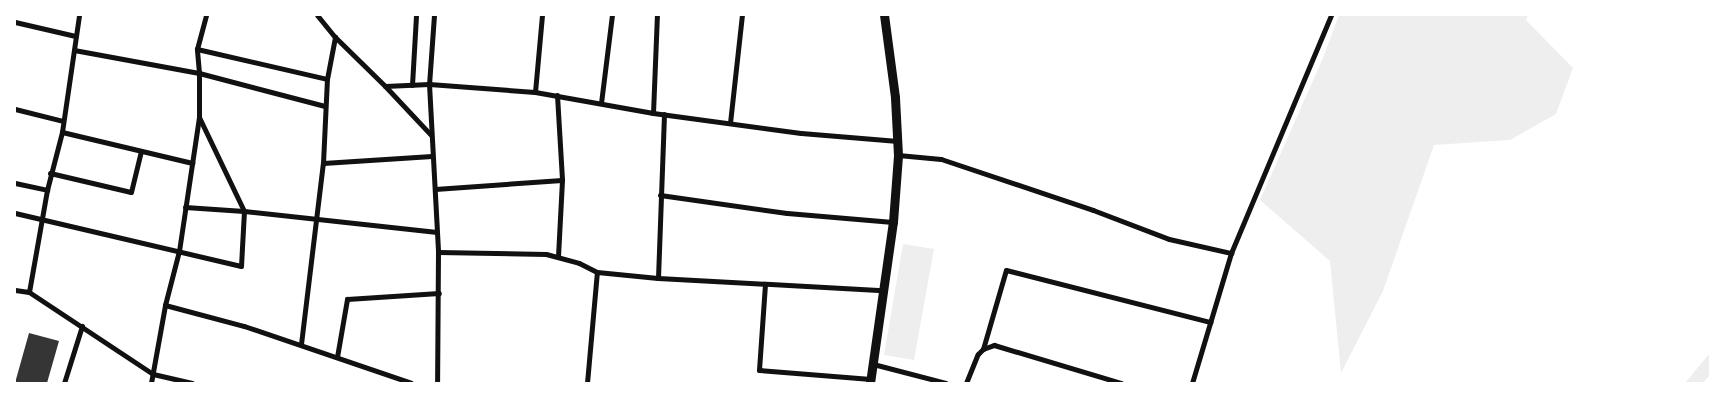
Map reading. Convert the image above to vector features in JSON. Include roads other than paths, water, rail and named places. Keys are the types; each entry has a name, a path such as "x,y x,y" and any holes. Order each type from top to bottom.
{"street":[{"path":"29,292 46,190 62,132 79,15"},
{"path":"151,383 165,306 179,251 199,117 200,73 197,48 206,15"},
{"path":"316,15 335,37 431,135"},
{"path":"412,85 416,15"},
{"path":"434,15 429,84 438,252 437,383"},
{"path":"535,92 542,15"},
{"path":"601,103 612,15"},
{"path":"653,113 657,15"},
{"path":"730,123 742,15"},
{"path":"765,284 759,370 870,381 893,222 898,154 895,97 884,15"},
{"path":"1192,383 1230,253 1331,15"},
{"path":"15,22 75,36"},
{"path":"301,344 317,221 323,163 325,106 335,37"},
{"path":"197,48 328,79"},
{"path":"74,50 200,73 325,106"},
{"path":"385,86 429,84 535,92 653,113 801,133 898,141"},
{"path":"556,96 562,180 558,256"},
{"path":"15,109 63,122"},
{"path":"658,278 664,114"},
{"path":"15,213 240,266 244,211 199,117"},
{"path":"62,132 192,163"},
{"path":"50,173 131,192 141,151"},
{"path":"898,154 941,159 1093,210 1169,239 1230,253"},
{"path":"323,163 432,156"},
{"path":"434,189 562,180"},
{"path":"15,183 46,190"},
{"path":"660,195 787,213 893,222"},
{"path":"185,207 244,211 317,221 437,232"},
{"path":"438,252 546,254 579,262 597,272 658,278 883,290"},
{"path":"966,383 982,349 1006,270 1210,322"},
{"path":"587,383 597,272"},
{"path":"15,290 29,292 153,374 192,383"},
{"path":"337,357 347,299 439,293"},
{"path":"165,306 244,326 411,383"},
{"path":"64,383 82,326"},
{"path":"982,349 1000,346 1121,383"},
{"path":"873,364 946,383"}]}
